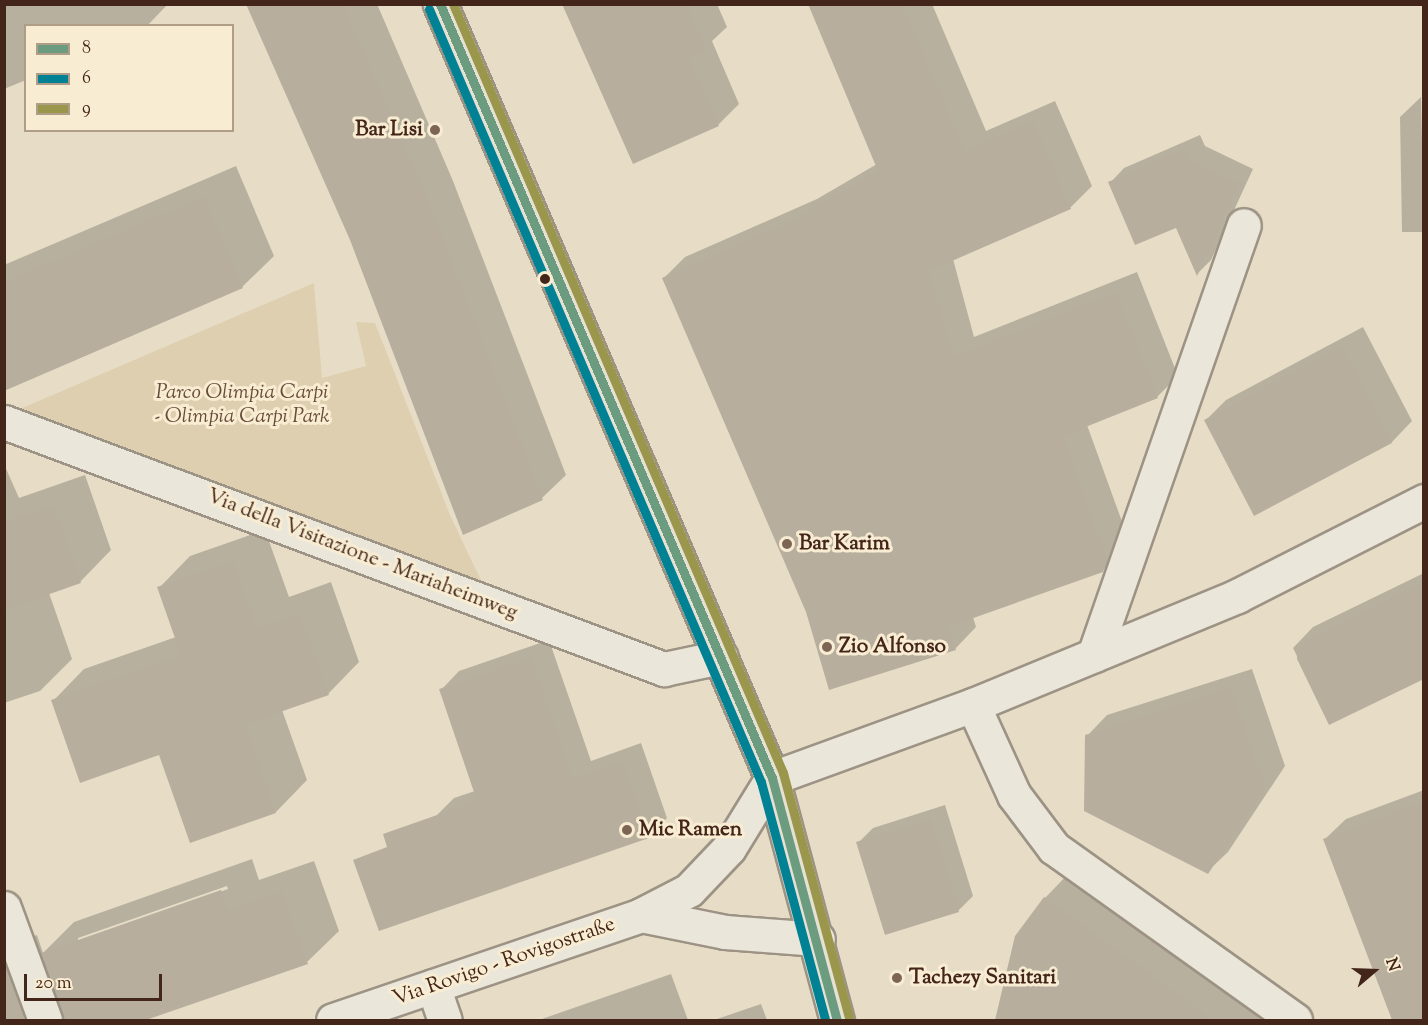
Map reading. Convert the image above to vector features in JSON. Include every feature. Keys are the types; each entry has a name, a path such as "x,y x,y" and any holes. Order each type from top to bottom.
{"main road":[{"path":"440,4 772,778 818,939 837,1020"}],"street":[{"path":"1094,655 1244,225"},
{"name":"Via della Visitazione - Mariaheimweg","path":"4,422 664,669 721,657"},
{"path":"772,778 973,705 1237,596 1424,501"},
{"path":"973,705 1014,795 1054,848 1295,1020"},
{"name":"Via Rovigo - Rovigostraße","path":"333,1020 641,915 689,890 729,848 772,778"},
{"path":"4,908 45,1020"},
{"name":"Via Rovigo - Rovigostraße","path":"641,915 725,932 818,939"},
{"path":"433,986 446,1020"}],"green space":[{"name":"Parco Olimpia Carpi - Olimpia Carpi Park","path":"314,283 322,378 366,366 356,322 375,323 450,515 484,587 20,409"}],"building":[{"path":"246,4 343,4 430,205 543,500 463,535 350,240"},
{"path":"562,4 687,4 706,49 689,57 719,126 633,164"},
{"path":"808,4 902,4 965,151 1033,121 1071,209 929,271 953,357 1116,292 1158,398 1063,436 1107,561 1103,572 948,627 956,650 829,690 806,612 662,278 794,220 878,171"},
{"path":"1185,149 1191,161 1240,184 1197,276 1176,228 1135,245 1108,182"},
{"path":"204,197 243,288 4,391 4,282"},
{"path":"1342,347 1392,443 1254,516 1204,420"},
{"path":"53,505 81,583 4,610 4,522"},
{"path":"233,561 257,628 299,613 329,695 245,724 276,813 190,843 159,755 80,783 51,700 181,655 157,587"},
{"path":"1424,582 1424,679 1329,725 1297,659 1297,645"},
{"path":"531,658 572,779 622,761 649,838 379,931 353,860 387,847 383,834 477,801 439,689"},
{"path":"1231,688 1265,788 1208,874 1084,811 1085,735"},
{"path":"1424,802 1424,1020 1392,1020 1323,839"},
{"path":"931,819 959,912 885,935 856,842"},
{"path":"221,890 228,911 282,891 308,964 146,1020 63,1020 41,953"},
{"path":"1044,897 1213,1020 995,1020 1015,936"},
{"path":"5,966 25,1020 4,1020"}],"transit line":[{"name":"8","path":"440,4 772,778 837,1020"},
{"name":"9","path":"453,4 783,773 849,1017"},
{"name":"6","path":"429,9 761,782 825,1020"}],"place":[{"name":"Bar Lisi","path":"435,130"},
{"name":"Bar Karim","path":"787,544"},
{"name":"Zio Alfonso","path":"827,647"},
{"name":"Mic Ramen","path":"627,830"},
{"name":"Tachezy Sanitari","path":"897,978"}]}
